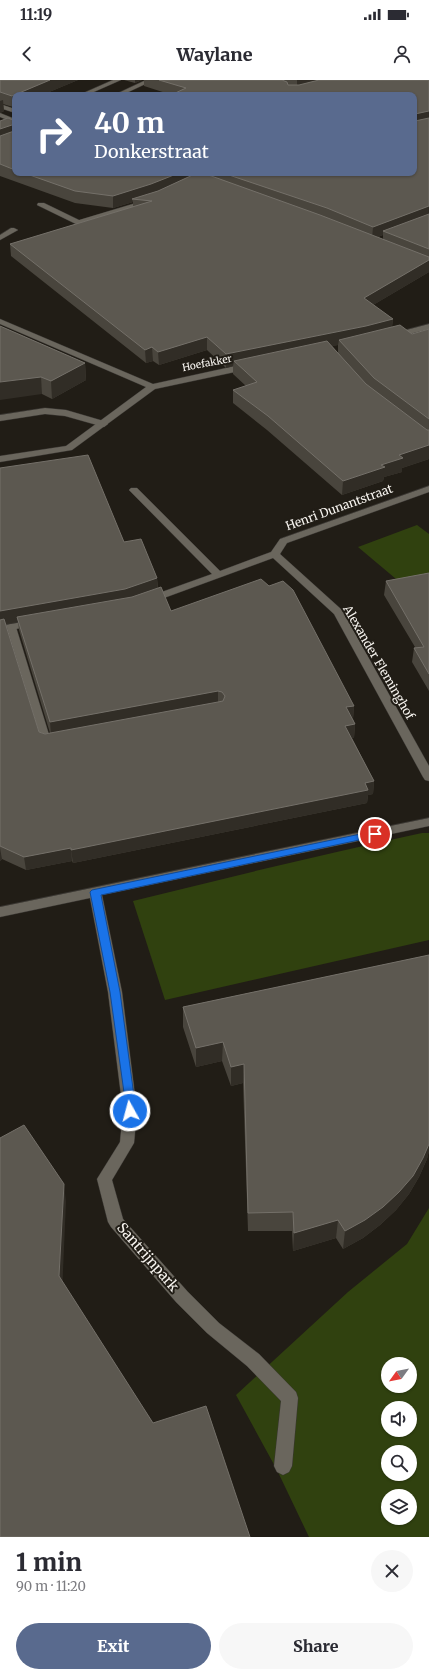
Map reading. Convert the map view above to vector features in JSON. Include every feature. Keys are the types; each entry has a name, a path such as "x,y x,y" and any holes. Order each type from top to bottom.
{"street":[{"path":"89,92 118,80"},
{"path":"124,92 151,80"},
{"path":"0,106 12,110"},
{"path":"0,115 12,122"},
{"path":"41,205 78,223 155,200"},
{"path":"0,238 14,230"},
{"path":"0,321 152,387 104,424 69,448 0,459"},
{"path":"388,338 429,326"},
{"name":"Hoefakker","path":"152,387 259,364"},
{"path":"0,418 45,411 66,412 104,424"},
{"name":"Henri Dunantstraat","path":"142,602 275,554 283,541 429,489"},
{"path":"134,490 219,574"},
{"name":"Alexander Fleminghof","path":"275,554 338,612 429,777"},
{"path":"42,622 6,628 46,742 61,739"},
{"path":"0,912 429,822"},
{"name":"Santrijnpark","path":"95,892 115,992 130,1111 127,1143 104,1179 116,1222 182,1297 213,1328 253,1360 290,1398 283,1466"}],"green space":[{"path":"417,525 429,534 429,574 402,584 358,547"},
{"path":"422,833 429,833 429,940 165,1000 133,901"},
{"path":"429,1208 429,1537 309,1537 277,1470 236,1395 348,1292 407,1244"}],"building":[{"path":"0,80 50,80 22,92 12,92 12,96 0,92"},
{"path":"159,80 282,80 287,82 288,85 299,85 319,80 429,80 429,111 417,114 417,92 177,92 186,88"},
{"path":"8,118 12,120 12,125 0,129 0,121"},
{"path":"429,118 429,206 373,227 327,208 232,176 417,176 417,121"},
{"path":"12,132 12,169 0,164 0,136"},
{"path":"32,176 171,176 113,196 75,191"},
{"path":"190,176 211,176 320,215 429,257 429,260 364,298 393,319 366,326 226,354 207,337 158,352 152,347 145,350 10,244 152,201 132,199 158,191"},
{"path":"429,214 429,249 383,231"},
{"path":"400,325 412,334 429,329 429,419 374,378 339,340"},
{"path":"0,326 85,363 51,381 41,377 0,382"},
{"path":"327,341 366,384 429,430 429,445 399,455 403,458 381,465 385,467 343,481 268,416 233,390 257,382 234,361"},
{"path":"88,455 124,542 141,539 157,578 125,589 0,611 0,468"},
{"path":"429,573 429,674 414,648 424,647 386,581"},
{"path":"261,579 269,586 283,581 293,590 354,706 346,707 355,724 345,726 374,781 365,783 368,790 71,850 71,848 24,857 0,846 0,620 4,619 39,732 45,734 223,701 225,696 222,692 218,691 50,722 17,617 132,597 161,587 171,611"},
{"path":"429,955 429,1144 413,1176 383,1207 365,1220 345,1231 338,1220 294,1233 293,1212 248,1213 244,1064 231,1067 223,1042 196,1048 183,1007"},
{"path":"24,1125 64,1184 59,1276 153,1423 206,1406 250,1537 0,1537 0,1138"}],"route":[{"path":"130,1111 115,992 95,892 375,834"}]}
